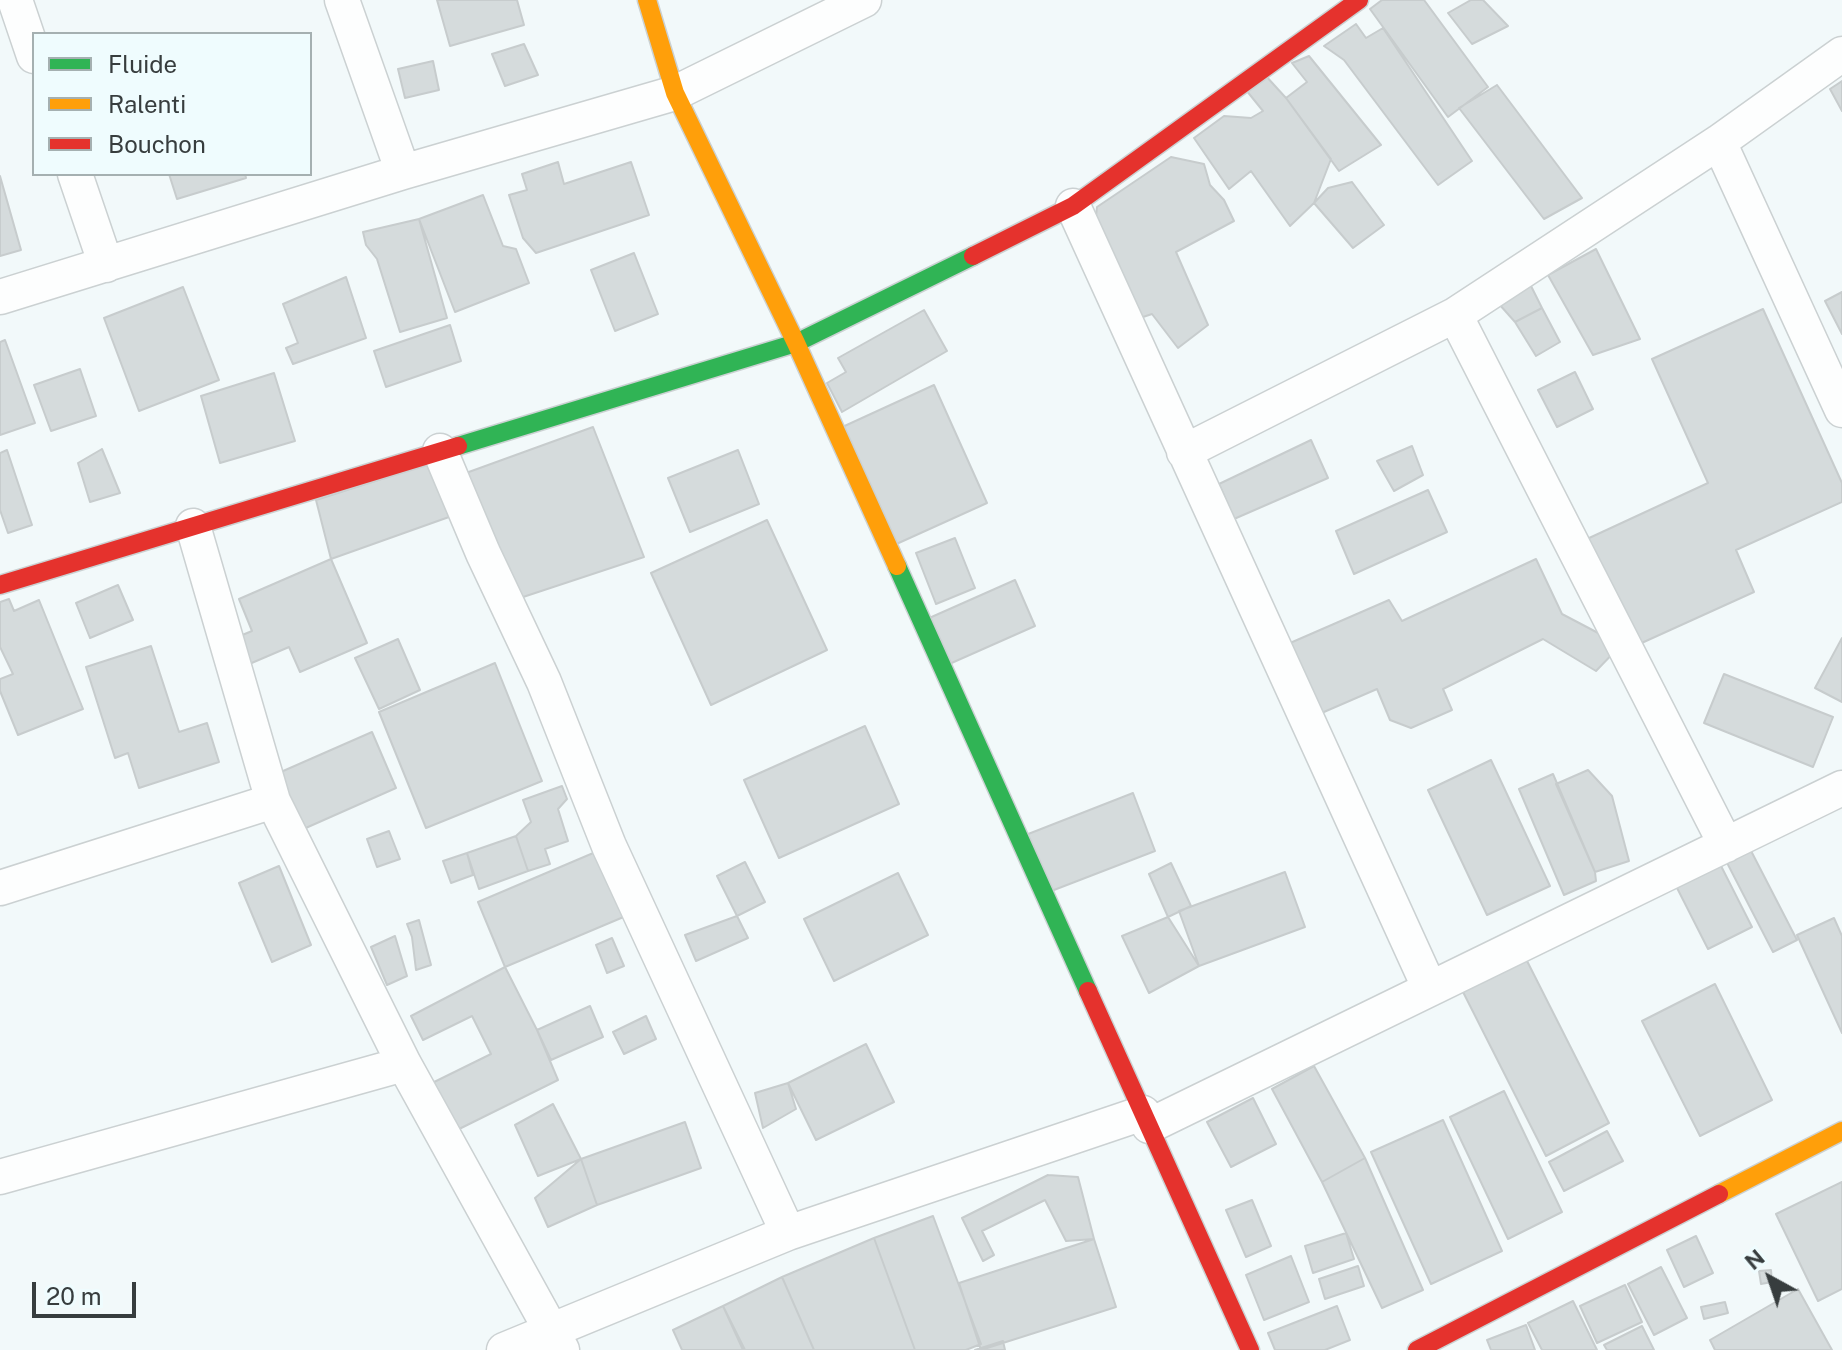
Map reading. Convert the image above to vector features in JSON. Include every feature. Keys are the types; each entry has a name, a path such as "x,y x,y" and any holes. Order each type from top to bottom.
{"street":[{"path":"15,0 32,50"},
{"path":"342,0 403,172"},
{"path":"647,0 675,93 796,343 1250,1350"},
{"path":"0,297 403,172 675,93 864,0"},
{"path":"0,585 796,343 1073,206 1359,0"},
{"path":"1184,452 1455,315 1719,142 1842,54"},
{"path":"1719,142 1842,410"},
{"path":"76,176 106,265"},
{"path":"1073,206 1430,989"},
{"path":"1455,315 1726,845"},
{"path":"440,451 483,553 544,682 609,846 788,1233"},
{"path":"193,526 273,801 404,1064 558,1340"},
{"path":"504,1350 558,1340 788,1233 1146,1120 1430,989 1842,788"},
{"path":"0,888 273,801"},
{"path":"0,1177 404,1064"},
{"path":"1417,1350 1842,1131"}],"building":[{"path":"437,0 517,0 524,25 450,46"},
{"path":"1382,0 1424,0 1488,87 1448,117 1370,9"},
{"path":"1471,0 1483,0 1508,26 1472,44 1448,13"},
{"path":"1356,24 1366,38 1383,28 1472,161 1438,185 1344,60 1324,46"},
{"path":"524,44 538,75 505,86 492,54"},
{"path":"1309,56 1381,145 1339,171 1286,98 1307,82 1292,63"},
{"path":"433,61 439,90 405,98 398,69"},
{"path":"1265,75 1331,159 1314,203 1290,226 1251,171 1229,189 1194,138 1224,116 1251,118 1263,111 1242,85"},
{"path":"1842,81 1842,111 1830,89"},
{"path":"1497,85 1582,198 1544,219 1459,108"},
{"path":"1171,157 1204,164 1210,185 1224,200 1234,221 1176,252 1208,325 1178,348 1152,314 1137,319 1094,235 1097,207"},
{"path":"558,162 564,184 631,162 649,215 536,253 523,238 509,195 527,190 522,174"},
{"path":"0,176 21,250 0,256"},
{"path":"170,176 246,176 246,178 177,199"},
{"path":"1352,182 1384,225 1353,248 1314,203 1328,188"},
{"path":"483,195 503,246 516,249 529,283 455,312 419,219"},
{"path":"419,219 447,318 400,332 377,259 366,245 363,232"},
{"path":"1596,249 1640,339 1593,355 1548,275"},
{"path":"634,253 658,314 615,331 591,270"},
{"path":"346,277 366,338 293,364 286,348 298,343 283,304"},
{"path":"1528,280 1542,308 1515,322 1499,304"},
{"path":"183,287 219,380 139,411 104,318"},
{"path":"1842,292 1842,334 1825,301"},
{"path":"1542,308 1560,342 1536,356 1515,322"},
{"path":"1763,309 1842,483 1842,502 1736,550 1754,592 1635,646 1587,539 1708,483 1652,359"},
{"path":"924,310 947,351 842,412 827,383 846,372 838,358"},
{"path":"450,325 461,361 386,387 374,351"},
{"path":"5,340 35,423 0,435 0,342"},
{"path":"80,369 96,416 51,431 34,385"},
{"path":"1575,372 1593,409 1557,427 1538,390"},
{"path":"274,373 295,441 220,463 201,396"},
{"path":"934,385 987,503 892,546 838,429"},
{"path":"593,427 644,557 511,601 466,473"},
{"path":"1311,440 1328,478 1234,519 1219,484"},
{"path":"1412,446 1423,475 1394,491 1377,461"},
{"path":"102,449 120,493 90,502 78,463"},
{"path":"7,450 32,525 8,533 0,510 0,453"},
{"path":"738,450 759,504 690,532 668,478"},
{"path":"431,463 449,517 331,559 316,500"},
{"path":"1428,490 1447,532 1354,574 1336,531"},
{"path":"767,520 827,650 711,705 651,573"},
{"path":"955,538 975,588 936,604 916,553"},
{"path":"331,559 367,643 300,672 289,647 247,665 235,638 252,631 239,599"},
{"path":"1536,559 1562,614 1621,645 1596,671 1543,639 1443,689 1452,710 1411,728 1390,720 1377,689 1317,715 1274,650 1389,600 1402,621"},
{"path":"1015,580 1035,626 938,669 918,623"},
{"path":"118,585 133,620 90,638 76,603"},
{"path":"9,599 14,611 39,600 83,709 18,735 0,691 0,679 13,674 0,647 0,602"},
{"path":"1842,638 1842,702 1815,688"},
{"path":"398,639 420,690 379,709 355,658"},
{"path":"151,646 179,732 207,723 219,762 139,788 128,753 115,758 86,667"},
{"path":"495,663 542,781 426,828 379,712"},
{"path":"1724,674 1833,717 1813,767 1704,723"},
{"path":"865,726 899,804 779,858 744,780"},
{"path":"372,732 396,788 299,831 274,775"},
{"path":"1491,760 1550,886 1487,915 1428,790"},
{"path":"1588,770 1612,796 1629,861 1595,872 1556,784"},
{"path":"1553,774 1595,872 1596,881 1564,895 1519,789"},
{"path":"562,786 567,799 558,809 568,841 545,849 550,864 528,871 516,836 531,822 523,800"},
{"path":"1133,793 1155,851 1041,895 1018,838"},
{"path":"389,831 400,859 377,867 367,839"},
{"path":"516,836 528,871 479,889 467,853"},
{"path":"1748,845 1797,940 1773,952 1723,855"},
{"path":"605,848 633,913 505,967 478,902"},
{"path":"467,853 473,875 451,883 443,861"},
{"path":"1718,860 1752,927 1708,949 1674,882"},
{"path":"745,862 765,902 737,916 717,876"},
{"path":"1171,863 1191,906 1168,917 1149,874"},
{"path":"279,866 311,945 272,962 239,883"},
{"path":"1285,872 1305,927 1199,966 1179,911"},
{"path":"898,873 928,935 834,981 804,919"},
{"path":"737,916 748,938 696,961 685,935"},
{"path":"1168,917 1199,966 1149,993 1122,936"},
{"path":"1834,918 1842,936 1842,1033 1797,935"},
{"path":"419,920 431,965 416,970 412,937 407,924"},
{"path":"395,936 407,976 387,985 371,947"},
{"path":"612,938 624,966 607,973 596,945"},
{"path":"1523,953 1609,1123 1546,1156 1460,986"},
{"path":"505,967 558,1080 447,1135 424,1087 491,1054 472,1016 423,1040 411,1016"},
{"path":"1715,984 1772,1100 1700,1136 1642,1021"},
{"path":"590,1006 603,1037 551,1060 537,1030"},
{"path":"646,1016 656,1039 624,1054 613,1032"},
{"path":"866,1044 894,1102 816,1140 788,1083"},
{"path":"1314,1066 1365,1158 1322,1182 1272,1089"},
{"path":"788,1083 796,1109 763,1128 755,1093"},
{"path":"1504,1091 1562,1212 1508,1239 1450,1117"},
{"path":"1253,1098 1276,1144 1231,1167 1207,1122"},
{"path":"553,1104 581,1159 538,1176 515,1125"},
{"path":"1443,1120 1502,1251 1431,1284 1371,1152"},
{"path":"685,1122 701,1168 597,1205 581,1159"},
{"path":"1607,1131 1623,1161 1564,1191 1549,1162"},
{"path":"1365,1158 1423,1290 1382,1308 1322,1182"},
{"path":"581,1159 597,1205 548,1227 535,1198"},
{"path":"1048,1175 1078,1177 1094,1239 1066,1241 1045,1200 982,1231 994,1255 983,1261 962,1218"},
{"path":"1842,1182 1842,1289 1818,1301 1776,1214"},
{"path":"1252,1200 1271,1246 1246,1257 1226,1210"},
{"path":"933,1216 981,1344 966,1350 915,1350 874,1238"},
{"path":"1346,1233 1354,1259 1313,1273 1305,1246"},
{"path":"1696,1236 1713,1273 1684,1287 1667,1250"},
{"path":"874,1238 915,1350 814,1350 782,1277"},
{"path":"1094,1239 1116,1307 981,1350 959,1283"},
{"path":"1291,1256 1309,1302 1264,1320 1246,1275"},
{"path":"1358,1266 1364,1286 1325,1299 1319,1279"},
{"path":"1661,1267 1687,1318 1654,1335 1628,1284"},
{"path":"1771,1270 1772,1282 1761,1284 1759,1271"},
{"path":"782,1277 814,1350 743,1350 723,1306"},
{"path":"1625,1285 1642,1322 1597,1343 1580,1306"},
{"path":"1798,1289 1832,1350 1715,1350 1710,1340"},
{"path":"1573,1301 1597,1350 1542,1350 1528,1323"},
{"path":"1725,1302 1728,1313 1704,1319 1701,1307"},
{"path":"723,1306 745,1350 682,1350 673,1330"},
{"path":"1337,1306 1350,1340 1325,1350 1275,1350 1268,1333"},
{"path":"1526,1325 1535,1350 1491,1350 1487,1340"},
{"path":"1642,1326 1654,1350 1607,1350 1604,1345"},
{"path":"1003,1341 1005,1350 975,1350"}],"traffic: fast":[{"path":"458,446 796,343 973,256"},
{"path":"897,566 1088,991"}],"traffic: slow":[{"path":"647,0 675,93 796,343 897,566"},
{"path":"1719,1194 1842,1131"}],"traffic: jam":[{"path":"973,256 1073,206 1359,0"},
{"path":"0,585 458,446"},
{"path":"1088,991 1250,1350"},
{"path":"1417,1350 1719,1194"}]}
